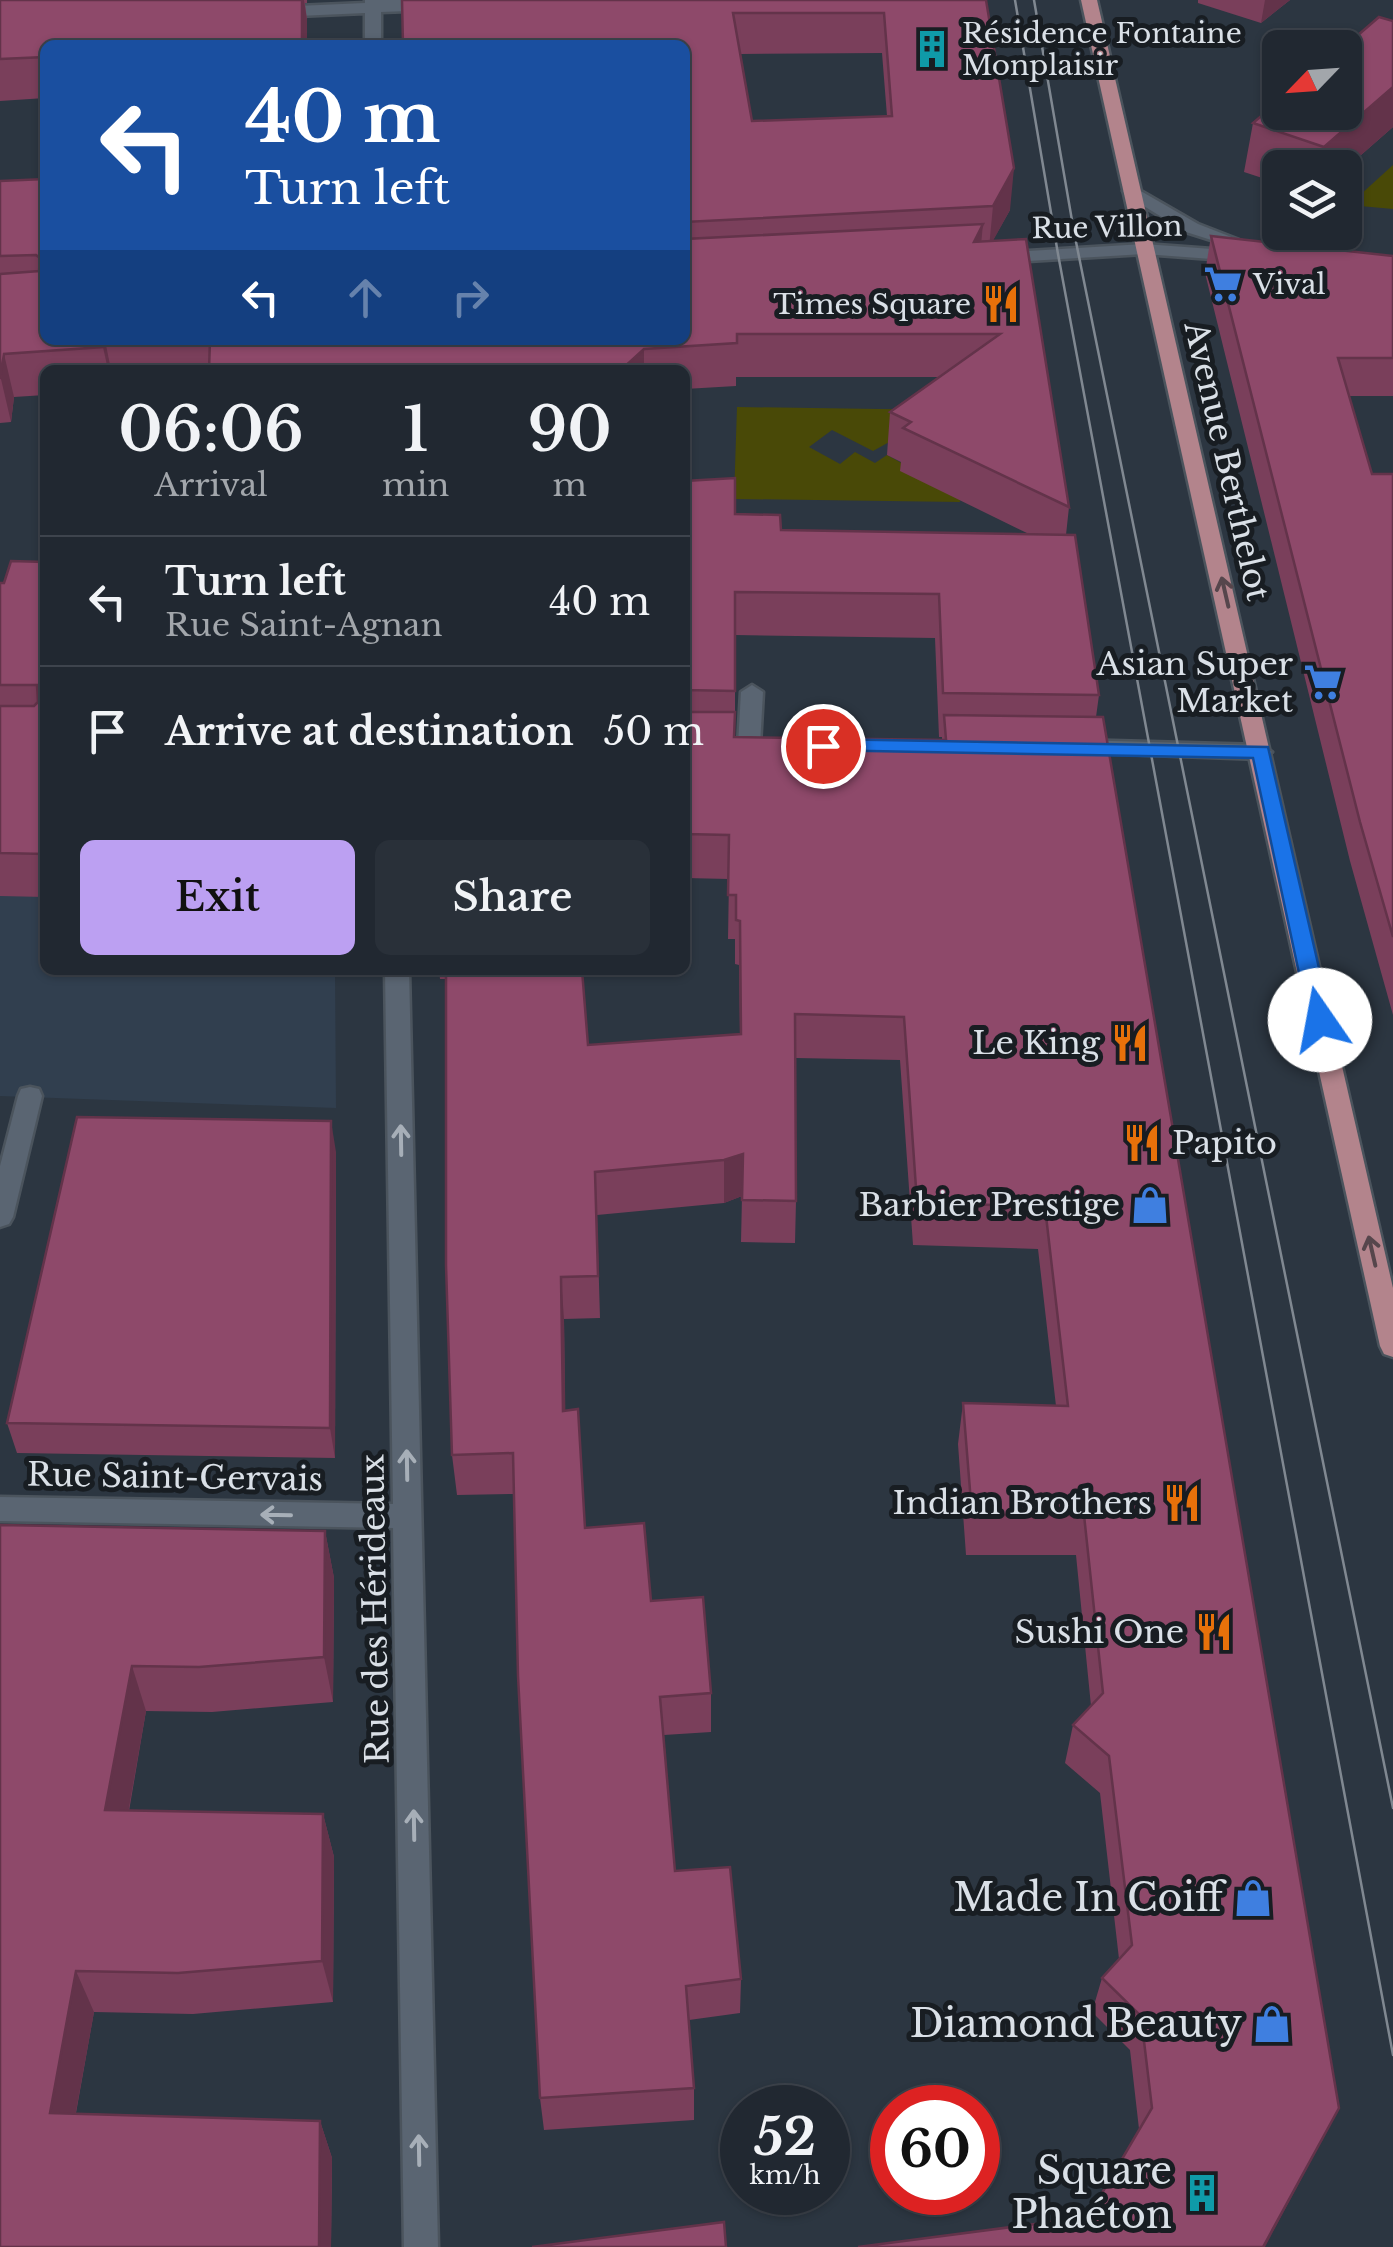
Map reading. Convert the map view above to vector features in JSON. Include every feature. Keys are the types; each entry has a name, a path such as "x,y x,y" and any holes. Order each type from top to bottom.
{"main road":[{"name":"Avenue Berthelot","path":"1089,0 1393,1346"}],"street":[{"path":"373,4 374,40"},
{"path":"259,13 373,4 461,4"},
{"name":"Rue Villon","path":"981,258 1144,250 1255,253 1192,228 1132,191"},
{"path":"750,745 752,692"},
{"path":"1062,747 1261,752"},
{"name":"Rue des Hérideaux","path":"397,975 421,2247"},
{"path":"0,1217 30,1096"},
{"name":"Rue Saint-Gervais","path":"0,1510 409,1516"}],"shaded area":[{"path":"1393,165 1393,209 1362,206 1362,193"},
{"path":"737,407 947,410 873,451 832,430 809,447 840,464 855,452 875,463 887,455 959,495 960,502 734,499"},
{"path":"0,765 40,766 40,975 335,975 336,1108 0,1096"}],"building":[{"path":"0,0 302,0 302,40 40,40 40,57 0,59"},
{"path":"402,0 986,0 1014,168 993,206 690,222 690,40 403,40","holes":["733,13 884,13 892,116 752,121"]},
{"path":"1379,17 1393,21 1393,87 1362,114 1362,32"},
{"path":"1274,130 1344,130 1324,147"},
{"path":"40,179 40,258 0,256 0,181"},
{"path":"983,224 974,242 1026,239 1069,507 903,428 911,422 890,412 1000,334 737,334 737,343 644,349 626,365 209,365 210,345 690,345 690,239"},
{"path":"1211,236 1262,242 1262,250 1338,250 1393,256 1393,358 1338,358 1372,474 1393,474 1393,937 1360,822"},
{"path":"40,258 40,345 103,347 4,354 0,379 0,274 39,271"},
{"path":"735,478 735,514 780,515 781,530 1075,535 1099,695 943,693 939,594 735,592 735,691 690,690 690,481"},
{"path":"11,561 40,562 40,854 0,853 0,706 34,706 38,702 37,685 0,685 0,583 4,583"},
{"path":"690,712 735,712 734,737 946,740 944,715 1103,717 1339,2108 1263,2247 858,2247 1088,2217 1152,2108 1141,2016 1102,1978 1132,1945 1109,1756 1073,1725 1103,1693 1084,1515 972,1515 963,1403 1068,1406 1045,1207 917,1202 904,1017 795,1014 796,1201 742,1200 743,1154 724,1160 595,1172 598,1276 561,1277 563,1411 578,1409 585,1528 644,1523 651,1601 703,1597 711,1693 660,1697 675,1871 730,1867 741,1979 686,1986 694,2088 540,2098 518,1676 513,1453 452,1455 446,1265 446,975 582,975 588,1045 741,1034 740,921 736,920 736,895 728,895 729,835 690,834"},
{"path":"77,1117 331,1121 330,1428 7,1423"},
{"path":"0,1525 325,1531 324,1657 199,1667 132,1666 105,1810 323,1814 322,1961 178,1973 76,1971 50,2113 320,2121 319,2247 0,2247"},
{"path":"724,2222 726,2247 532,2247"}],"tram line":[{"path":"1015,0 1058,254 1393,2055"},
{"path":"1034,0 1074,232 1393,1808"}],"place":[{"name":"Résidence Fontaine Monplaisir","path":"932,49"},
{"name":"Vival","path":"1223,284"},
{"name":"Times Square","path":"1001,304"},
{"name":"Asian Super Market","path":"1323,682"},
{"name":"Le King","path":"1130,1043"},
{"name":"Papito","path":"1142,1143"},
{"name":"Barbier Prestige","path":"1150,1205"},
{"name":"Indian Brothers","path":"1182,1503"},
{"name":"Sushi One","path":"1214,1632"},
{"name":"Made In Coiff","path":"1253,1898"},
{"name":"Diamond Beauty","path":"1272,2024"},
{"name":"Square Phaéton","path":"1202,2193"}],"route":[{"path":"823,746 1261,752 1320,1020"}]}
